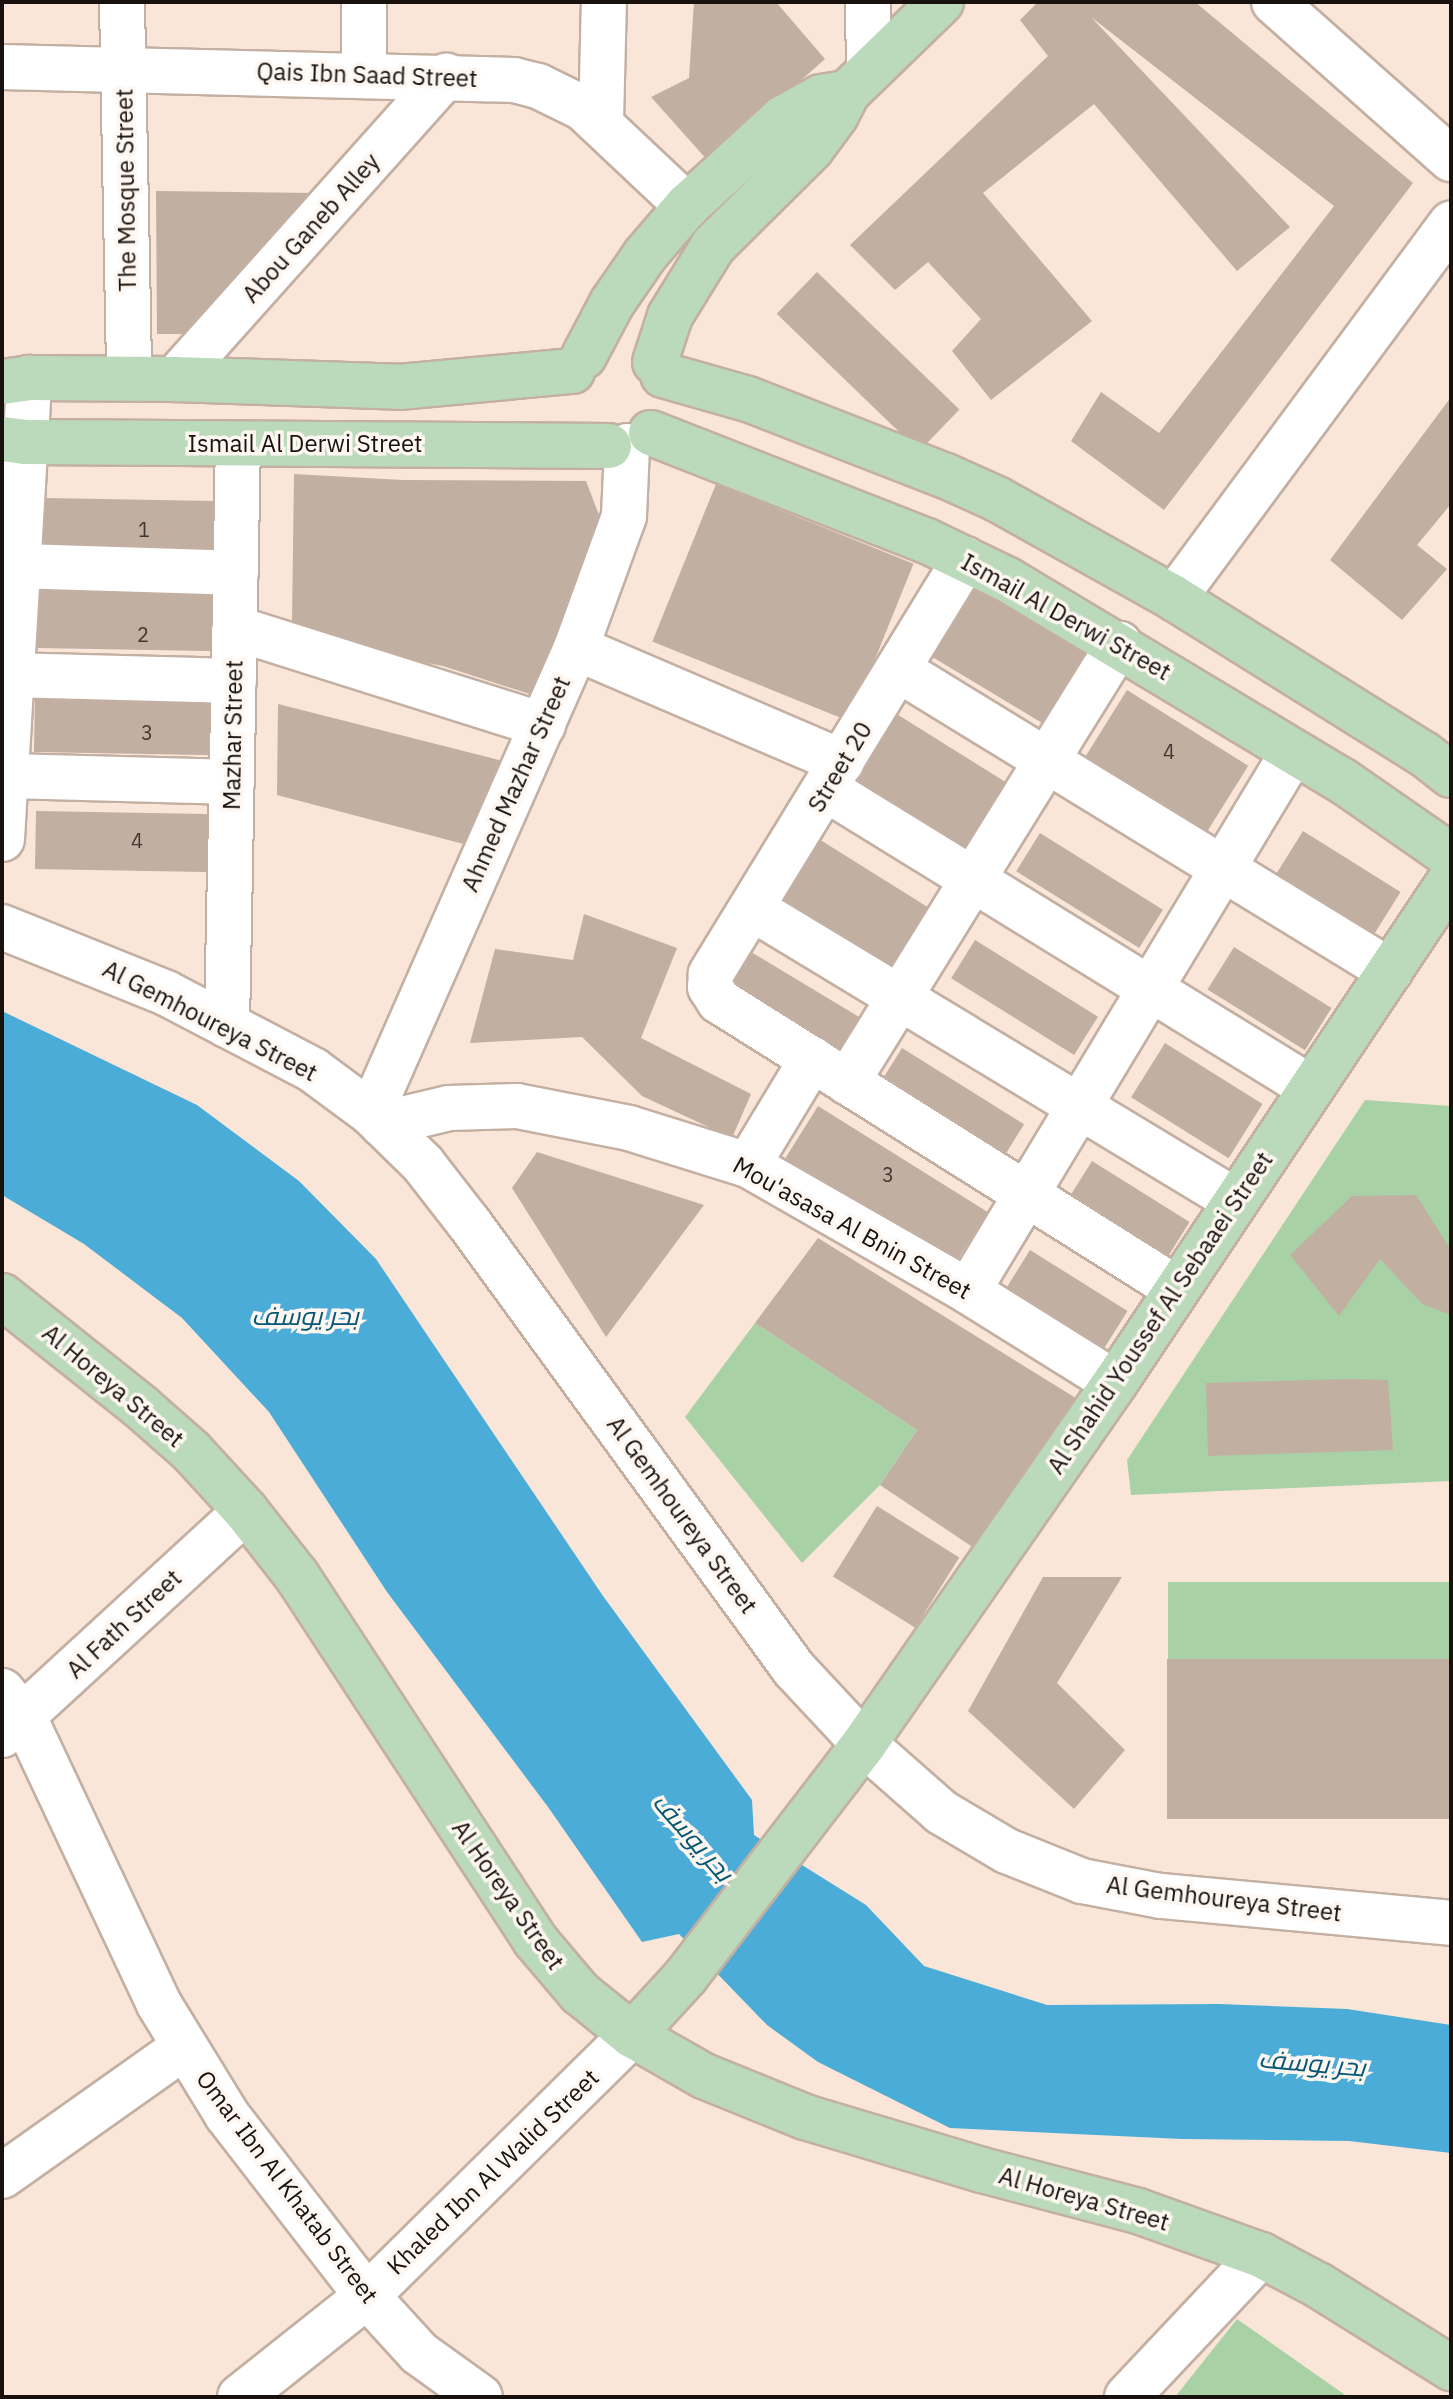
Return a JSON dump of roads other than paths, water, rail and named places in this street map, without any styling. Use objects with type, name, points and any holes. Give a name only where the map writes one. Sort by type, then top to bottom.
[{"type":"main road","points":[[858,82],[821,97],[783,118],[687,206],[636,267],[612,303],[566,389],[567,408],[576,426],[590,440],[629,442],[667,406],[659,368],[670,316],[698,268],[713,246],[811,149],[858,82],[941,2]]},
{"type":"main road","points":[[15,380],[129,378],[399,387],[578,364],[597,348],[629,346],[659,368],[946,476],[1065,535],[1174,598],[1451,775]]},
{"type":"main road","name":"Ismail Al Derwi Street","points":[[14,440],[238,444],[629,442],[965,559],[1119,644],[1378,805],[1451,856]]},
{"type":"main road","name":"Al Shahid Youssef Al Sebaaei Street","points":[[632,2035],[686,1976],[864,1744],[1115,1383],[1451,879]]},
{"type":"main road","name":"Al Horeya Street","points":[[2,1296],[191,1451],[246,1511],[297,1576],[535,1940],[580,1993],[632,2035],[704,2076],[805,2117],[982,2170],[1138,2211],[1261,2255],[1318,2285],[1451,2368]]},
{"type":"street","name":"The Mosque Street","points":[[122,2],[129,378]]},
{"type":"street","points":[[364,2],[364,74]]},
{"type":"street","points":[[601,121],[604,2]]},
{"type":"street","points":[[858,82],[868,2]]},
{"type":"street","points":[[1274,2],[1451,159]]},
{"type":"street","name":"Qais Ibn Saad Street","points":[[2,67],[514,80],[561,96],[601,121],[687,206]]},
{"type":"street","name":"Abou Ganeb Alley","points":[[175,379],[446,76]]},
{"type":"street","points":[[1174,598],[1451,223]]},
{"type":"street","points":[[2,839],[5,749],[12,675],[8,629],[13,538],[15,380]]},
{"type":"street","name":"Ahmed Mazhar Street","points":[[377,1118],[576,648],[624,516],[628,493],[629,442]]},
{"type":"street","name":"Mazhar Street","points":[[227,1025],[238,444]]},
{"type":"street","points":[[13,538],[236,573]]},
{"type":"street","name":"Street 20","points":[[830,1070],[719,1001],[710,987],[711,974],[965,559]]},
{"type":"street","points":[[235,628],[543,725]]},
{"type":"street","points":[[748,1165],[830,1070],[899,997],[1119,644]]},
{"type":"street","points":[[576,648],[834,776],[972,879],[1311,1088]]},
{"type":"street","points":[[899,670],[1390,971]]},
{"type":"street","points":[[12,675],[234,681]]},
{"type":"street","points":[[5,749],[232,782]]},
{"type":"street","points":[[968,1291],[1082,1107],[1293,752]]},
{"type":"street","points":[[753,909],[1236,1201]]},
{"type":"street","name":"Al Gemhoureya Street","points":[[2,927],[166,993],[313,1070],[377,1118],[423,1164],[469,1223],[794,1669],[864,1744],[941,1812],[1007,1851],[1082,1881],[1161,1896],[1451,1923]]},
{"type":"street","points":[[830,1070],[1177,1289]]},
{"type":"street","name":"Mou'asasa Al Bnin Street","points":[[377,1118],[449,1108],[517,1106],[629,1128],[748,1165],[968,1291],[1115,1383]]},
{"type":"street","name":"Al Fath Street","points":[[9,1714],[246,1511]]},
{"type":"street","name":"Omar Ibn Al Khatab Street","points":[[9,1714],[159,2004],[227,2115],[367,2296],[419,2353],[480,2397]]},
{"type":"street","name":"Khaled Ibn Al Walid Street","points":[[240,2397],[367,2296],[632,2035]]},
{"type":"street","points":[[2,2176],[184,2047]]},
{"type":"street","points":[[1127,2397],[1261,2255]]},
{"type":"water","name":"بحر يوسف","points":[[2,1011],[197,1105],[299,1181],[376,1259],[603,1596],[752,1800],[754,1835],[866,1905],[924,1966],[1047,2005],[1219,2004],[1347,2009],[1451,2025],[1451,2153],[1349,2141],[1182,2139],[950,2128],[818,2062],[767,2025],[679,1934],[642,1942],[548,1807],[387,1592],[269,1412],[182,1318],[84,1244],[2,1195]]}]
